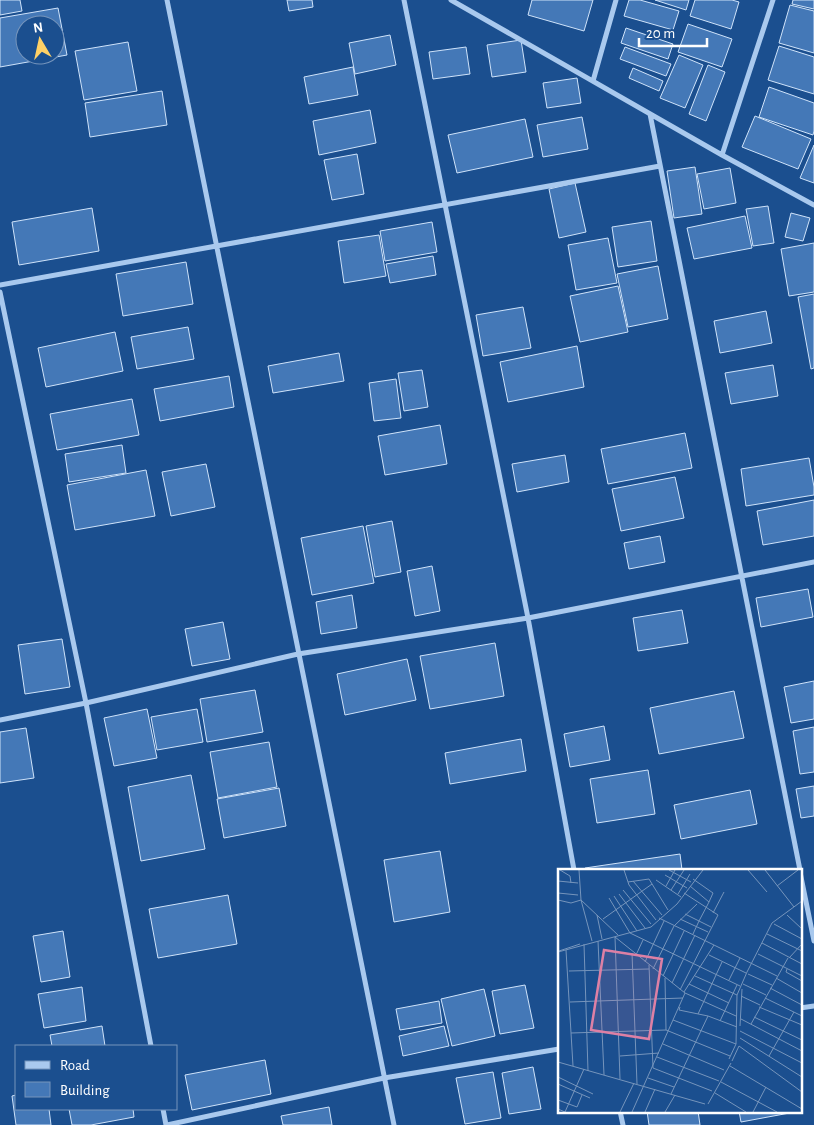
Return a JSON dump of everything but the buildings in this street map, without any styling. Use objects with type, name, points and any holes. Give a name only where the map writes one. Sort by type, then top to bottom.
[{"type":"street","points":[[167,0],[394,1125]]},
{"type":"street","points":[[404,0],[528,618],[574,869]]},
{"type":"street","points":[[451,0],[722,156],[814,205]]},
{"type":"street","points":[[593,81],[616,0]]},
{"type":"street","points":[[722,156],[773,0]]},
{"type":"street","points":[[650,114],[800,869]]},
{"type":"street","points":[[0,285],[660,166]]},
{"type":"street","points":[[0,292],[86,704],[151,1045]]},
{"type":"street","points":[[0,720],[86,704],[298,654],[528,618],[814,562]]},
{"type":"street","points":[[802,881],[814,941]]},
{"type":"street","points":[[163,1110],[166,1125],[384,1078],[558,1049]]},
{"type":"street","points":[[620,1112],[623,1125]]}]
